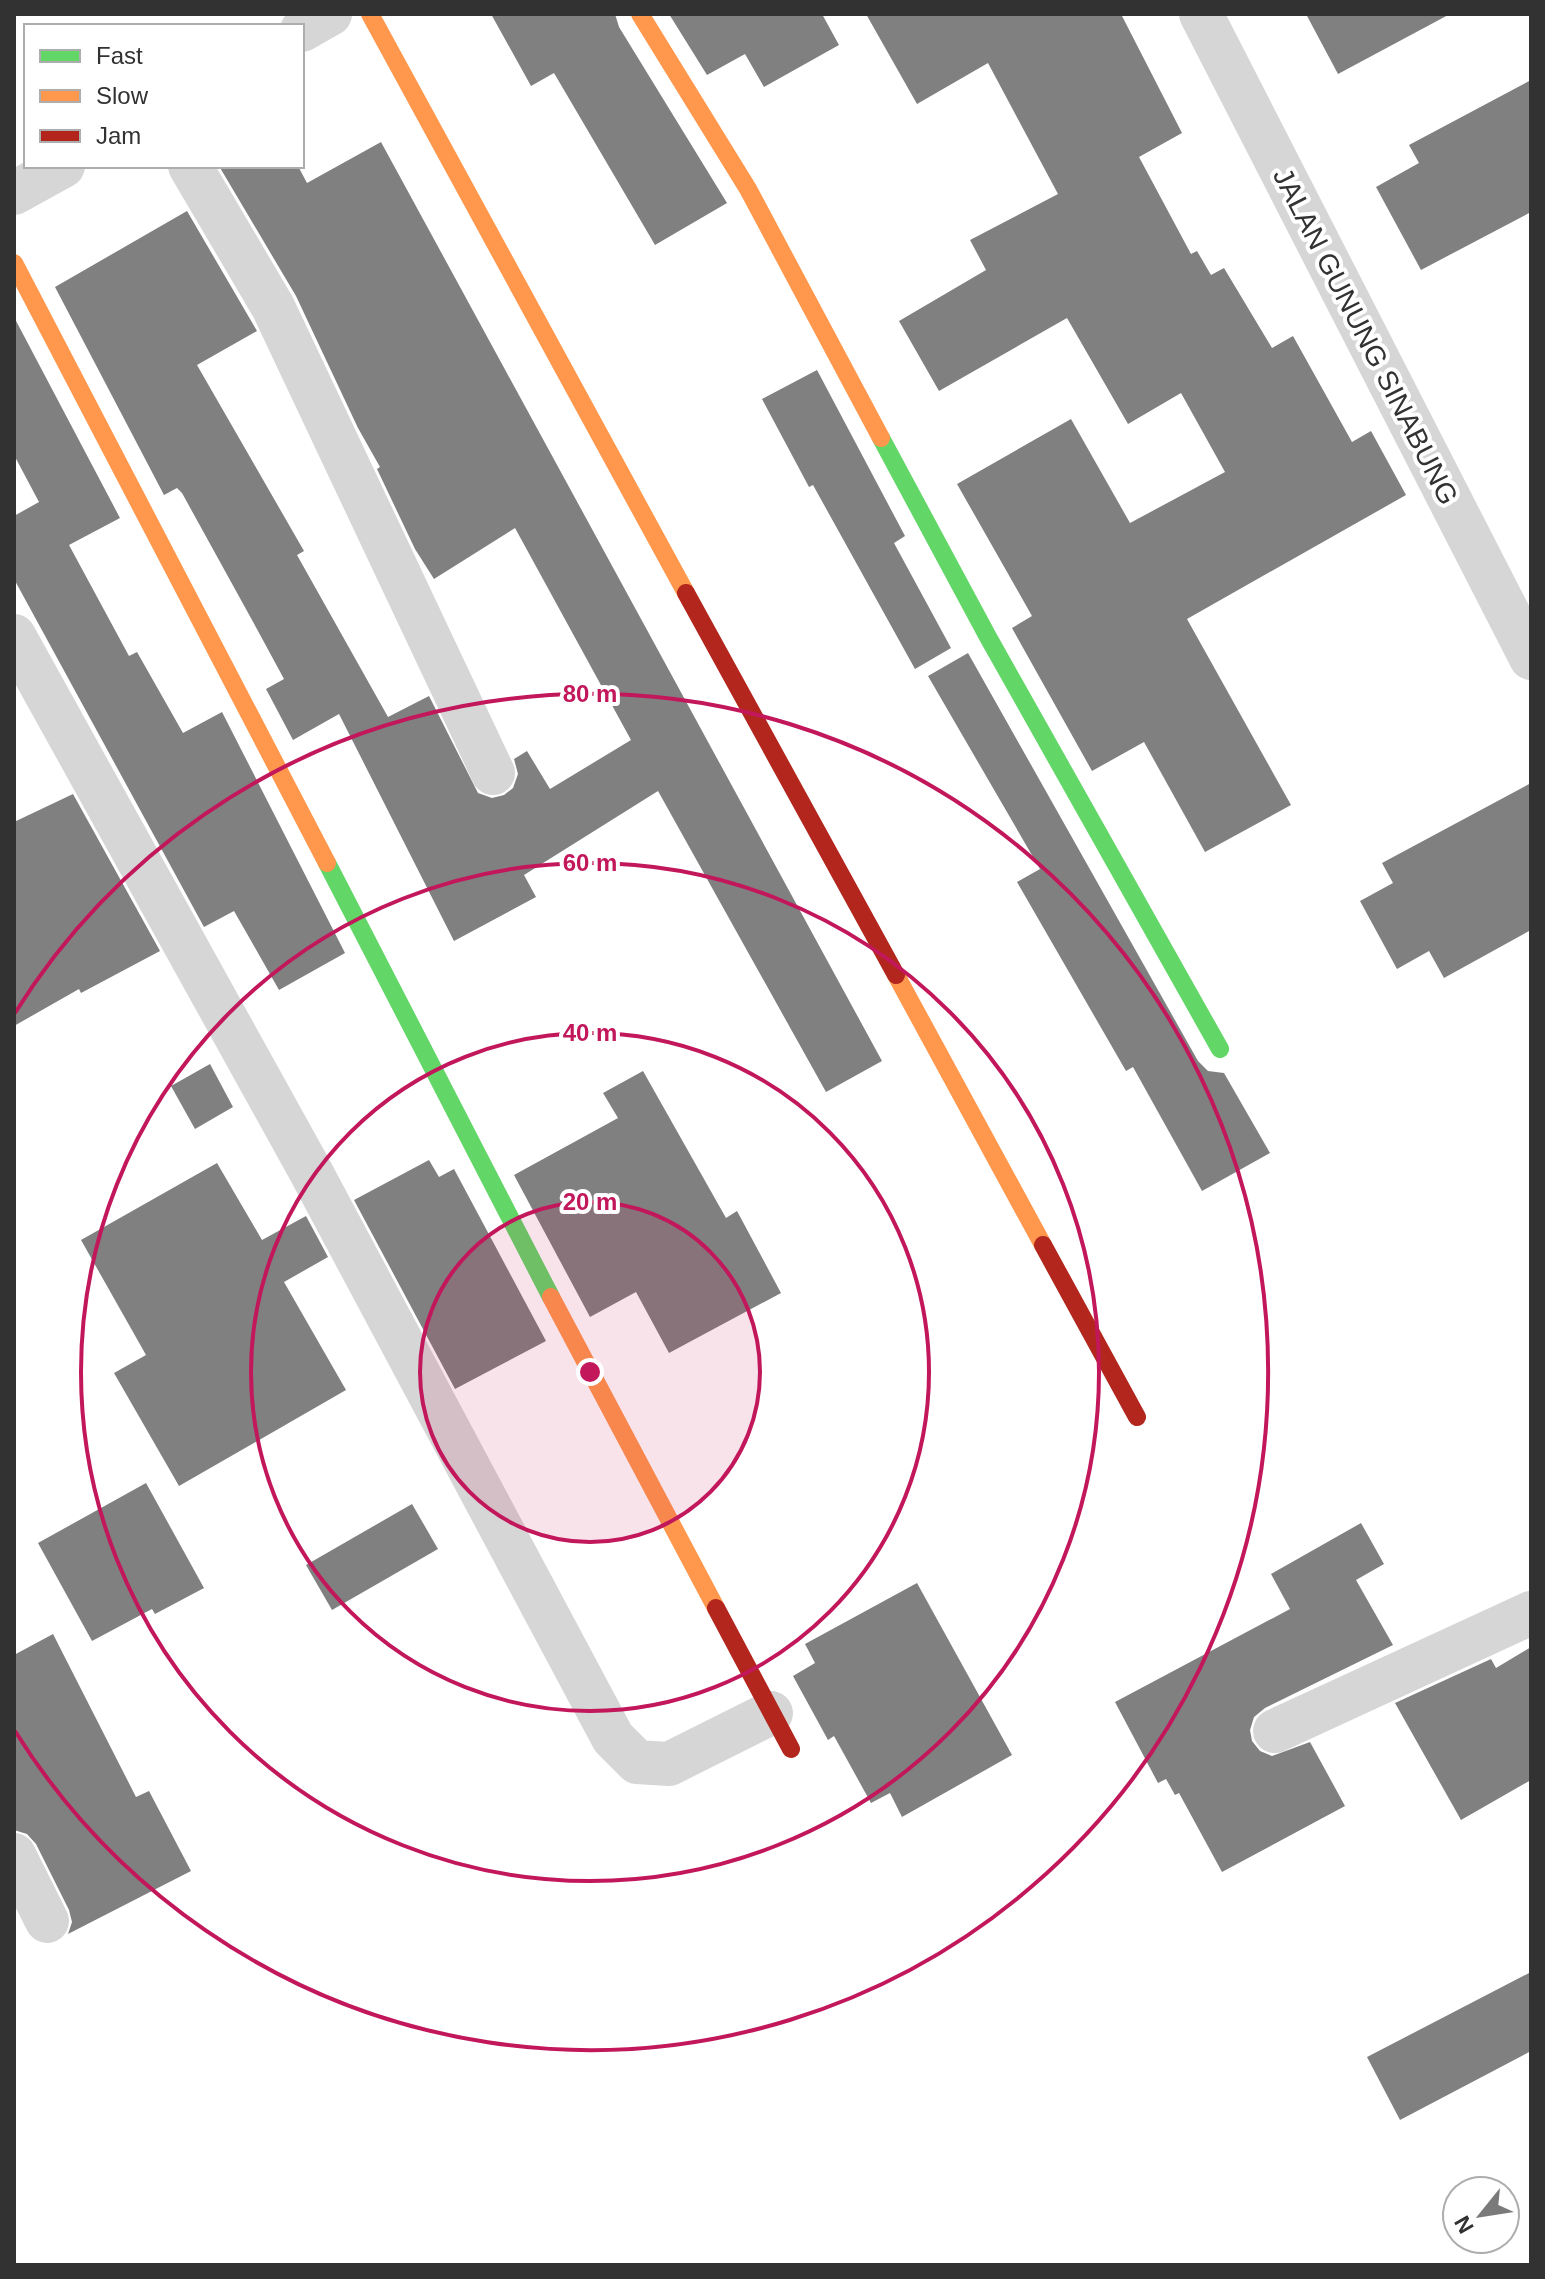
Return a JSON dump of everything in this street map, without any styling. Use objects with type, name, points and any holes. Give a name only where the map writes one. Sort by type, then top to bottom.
[{"type":"street","points":[[304,29],[330,14]]},
{"type":"street","points":[[370,14],[1137,1417]]},
{"type":"street","points":[[640,14],[748,189],[988,637],[1220,1049]]},
{"type":"street","name":"JALAN GUNUNG SINABUNG","points":[[1201,14],[1531,658]]},
{"type":"street","points":[[14,193],[59,168]]},
{"type":"street","points":[[191,168],[273,307],[493,773]]},
{"type":"street","points":[[14,263],[279,767],[476,1156],[781,1731],[669,1764],[637,1762],[613,1738],[311,1172],[14,636]]},
{"type":"street","points":[[1275,1731],[1531,1613]]},
{"type":"street","points":[[14,1855],[47,1921]]},
{"type":"building","points":[[491,14],[615,14],[619,27],[727,203],[655,245],[554,73],[531,86]]},
{"type":"building","points":[[669,14],[822,14],[839,45],[764,87],[745,54],[707,75]]},
{"type":"building","points":[[866,14],[1121,14],[1182,133],[1139,157],[1191,254],[1197,251],[1211,275],[1224,268],[1272,348],[1293,336],[1352,442],[1371,431],[1406,495],[1187,619],[1291,805],[1205,852],[1144,742],[1092,771],[1012,628],[1032,616],[957,484],[1071,419],[1130,523],[1225,472],[1181,393],[1128,424],[1067,318],[939,391],[899,321],[986,270],[970,240],[1058,194],[988,63],[917,104]]},
{"type":"building","points":[[1306,14],[1450,14],[1338,74]]},
{"type":"building","points":[[1531,80],[1531,212],[1421,270],[1376,187],[1419,163],[1409,145]]},
{"type":"building","points":[[381,142],[882,1061],[826,1092],[658,791],[524,875],[536,897],[454,941],[339,714],[293,740],[266,689],[284,679],[182,493],[177,488],[164,495],[55,287],[187,211],[257,331],[197,365],[304,551],[297,555],[388,717],[429,696],[478,793],[492,798],[504,795],[513,788],[518,774],[514,759],[527,751],[550,789],[631,740],[515,528],[434,579],[415,549],[377,469],[380,467],[358,428],[296,296],[220,168],[299,168],[307,183]]},
{"type":"building","points":[[14,317],[120,518],[69,545],[129,656],[137,652],[183,733],[222,712],[345,953],[279,990],[234,911],[204,927],[14,579],[14,516],[39,502],[14,455]]},
{"type":"building","points":[[817,370],[905,536],[894,543],[951,648],[915,669],[813,485],[809,487],[762,399]]},
{"type":"building","points":[[968,653],[1198,1061],[1208,1071],[1224,1073],[1270,1153],[1202,1191],[1133,1067],[1126,1071],[1017,882],[1040,869],[928,676]]},
{"type":"building","points":[[1531,783],[1531,930],[1444,978],[1429,951],[1397,969],[1360,901],[1393,883],[1382,863]]},
{"type":"building","points":[[73,794],[160,951],[81,993],[79,989],[14,1026],[14,822]]},
{"type":"building","points":[[210,1064],[233,1107],[195,1129],[171,1086]]},
{"type":"building","points":[[643,1071],[726,1218],[737,1211],[781,1293],[669,1353],[636,1292],[590,1317],[514,1175],[618,1118],[603,1093]]},
{"type":"building","points":[[429,1160],[439,1177],[454,1169],[546,1341],[455,1389],[354,1200]]},
{"type":"building","points":[[217,1163],[262,1240],[306,1216],[328,1257],[284,1282],[346,1390],[179,1486],[114,1373],[146,1355],[81,1240]]},
{"type":"building","points":[[146,1483],[204,1588],[155,1614],[152,1609],[92,1641],[38,1543]]},
{"type":"building","points":[[412,1504],[438,1549],[332,1610],[306,1565]]},
{"type":"building","points":[[1361,1523],[1384,1564],[1356,1580],[1393,1645],[1265,1708],[1254,1717],[1250,1730],[1252,1741],[1260,1751],[1272,1756],[1310,1742],[1345,1806],[1222,1872],[1179,1793],[1175,1795],[1166,1779],[1158,1783],[1115,1702],[1290,1609],[1271,1574]]},
{"type":"building","points":[[917,1583],[1012,1755],[902,1817],[890,1793],[871,1803],[834,1736],[828,1740],[793,1676],[815,1663],[805,1644]]},
{"type":"building","points":[[53,1634],[136,1797],[149,1791],[191,1871],[68,1934],[72,1922],[69,1910],[36,1844],[27,1834],[14,1830],[14,1655]]},
{"type":"building","points":[[1531,1647],[1531,1780],[1461,1820],[1395,1703],[1491,1659],[1496,1668]]},
{"type":"building","points":[[1531,1972],[1531,2051],[1400,2120],[1367,2057]]},
{"type":"traffic: fast","points":[[881,438],[988,637],[1220,1049]]},
{"type":"traffic: fast","points":[[327,863],[551,1297]]},
{"type":"traffic: slow","points":[[370,14],[686,593]]},
{"type":"traffic: slow","points":[[640,14],[748,189],[881,438]]},
{"type":"traffic: slow","points":[[14,263],[327,863]]},
{"type":"traffic: slow","points":[[896,975],[1043,1245]]},
{"type":"traffic: slow","points":[[551,1297],[716,1608]]},
{"type":"traffic: jam","points":[[686,593],[896,975]]},
{"type":"traffic: jam","points":[[1043,1245],[1137,1417]]},
{"type":"traffic: jam","points":[[716,1608],[791,1749]]}]
